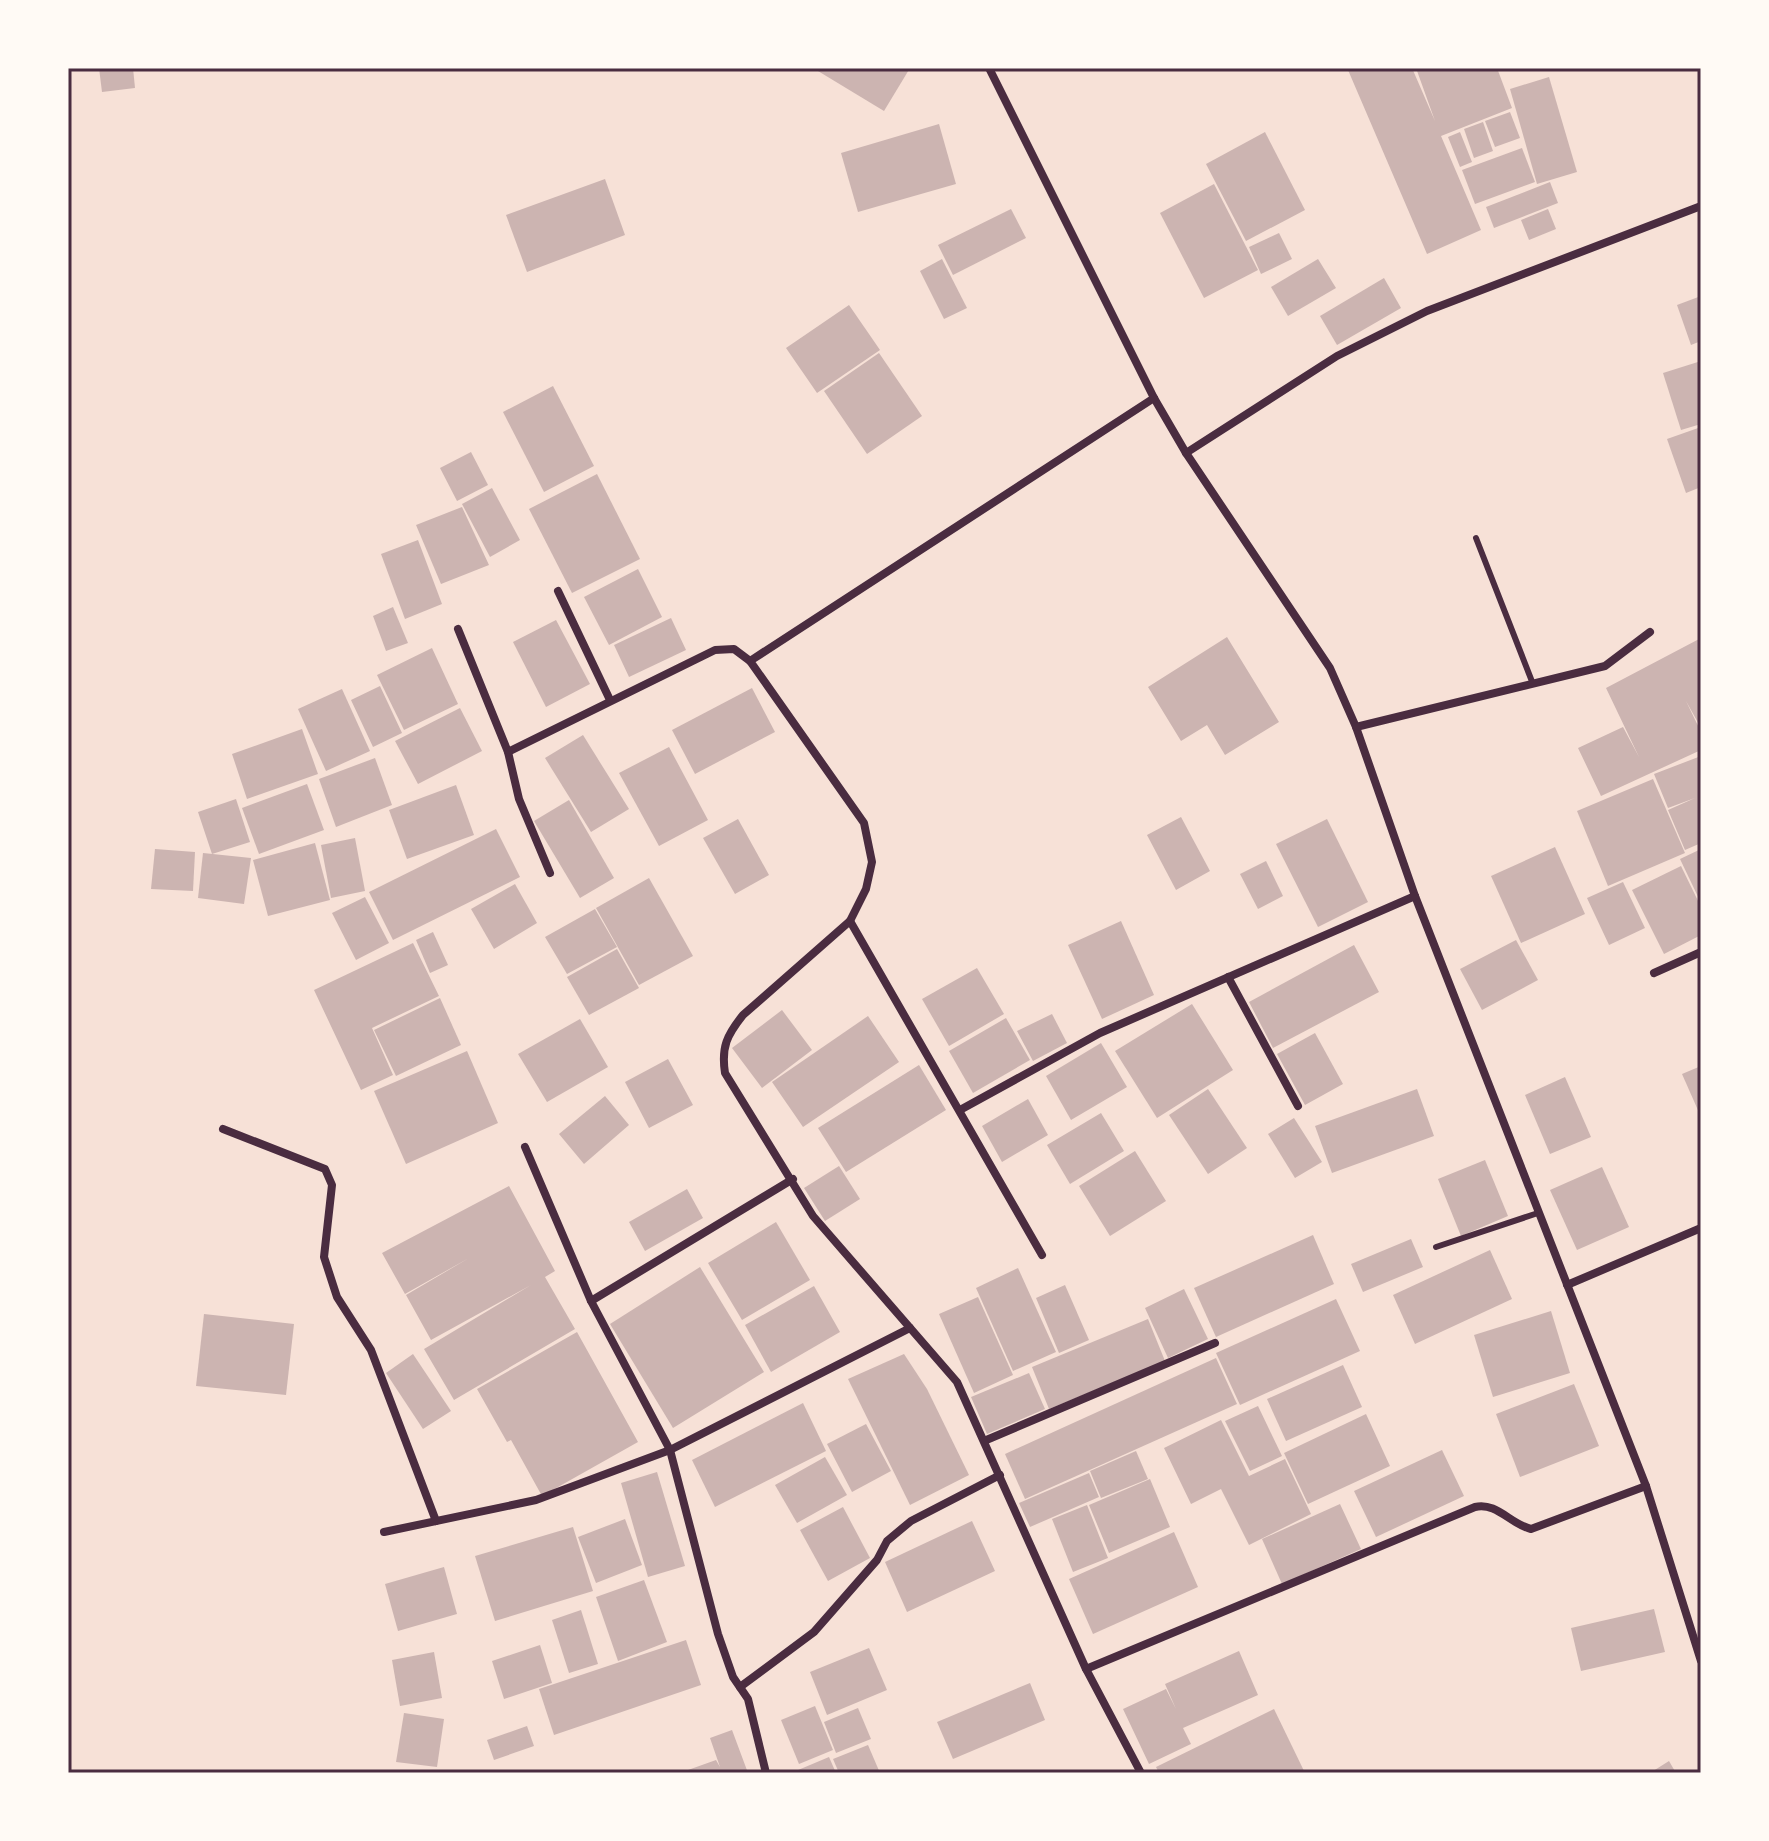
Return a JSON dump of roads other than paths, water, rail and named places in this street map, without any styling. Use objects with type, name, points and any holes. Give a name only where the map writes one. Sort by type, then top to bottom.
[{"type":"street","points":[[989,68],[1154,398],[1186,453],[1330,668],[1356,727],[1415,896],[1646,1486],[1701,1661]]},
{"type":"street","points":[[1186,453],[1337,356],[1427,311],[1701,206]]},
{"type":"street","points":[[750,661],[1154,398]]},
{"type":"street","points":[[558,591],[610,700]]},
{"type":"street","points":[[458,629],[508,752],[519,799],[550,873]]},
{"type":"street","points":[[1356,727],[1605,666],[1650,632]]},
{"type":"street","points":[[508,752],[715,650],[734,649],[750,661],[864,823],[872,862],[866,889],[850,921],[743,1015],[728,1034],[722,1052],[725,1073],[813,1216],[957,1382],[1086,1669],[1141,1773]]},
{"type":"street","points":[[960,1110],[1100,1033],[1415,896]]},
{"type":"street","points":[[850,921],[1042,1255]]},
{"type":"street","points":[[1654,973],[1701,952]]},
{"type":"street","points":[[1228,977],[1298,1106]]},
{"type":"street","points":[[223,1129],[325,1169],[332,1185],[324,1257],[337,1297],[371,1350],[436,1521]]},
{"type":"street","points":[[525,1147],[591,1301],[670,1450],[718,1634],[733,1677],[748,1699],[766,1773]]},
{"type":"street","points":[[591,1301],[793,1179]]},
{"type":"street","points":[[1567,1285],[1701,1228]]},
{"type":"street","points":[[384,1532],[536,1500],[670,1450],[910,1328]]},
{"type":"street","points":[[984,1441],[1215,1343]]},
{"type":"street","points":[[740,1687],[814,1632],[877,1560],[887,1541],[923,1514],[1000,1475]]},
{"type":"street","points":[[1086,1669],[1475,1507],[1492,1507],[1522,1527],[1531,1529],[1646,1486]]},
{"type":"lane","points":[[1476,538],[1533,684]]},
{"type":"lane","points":[[1436,1247],[1538,1213]]}]
